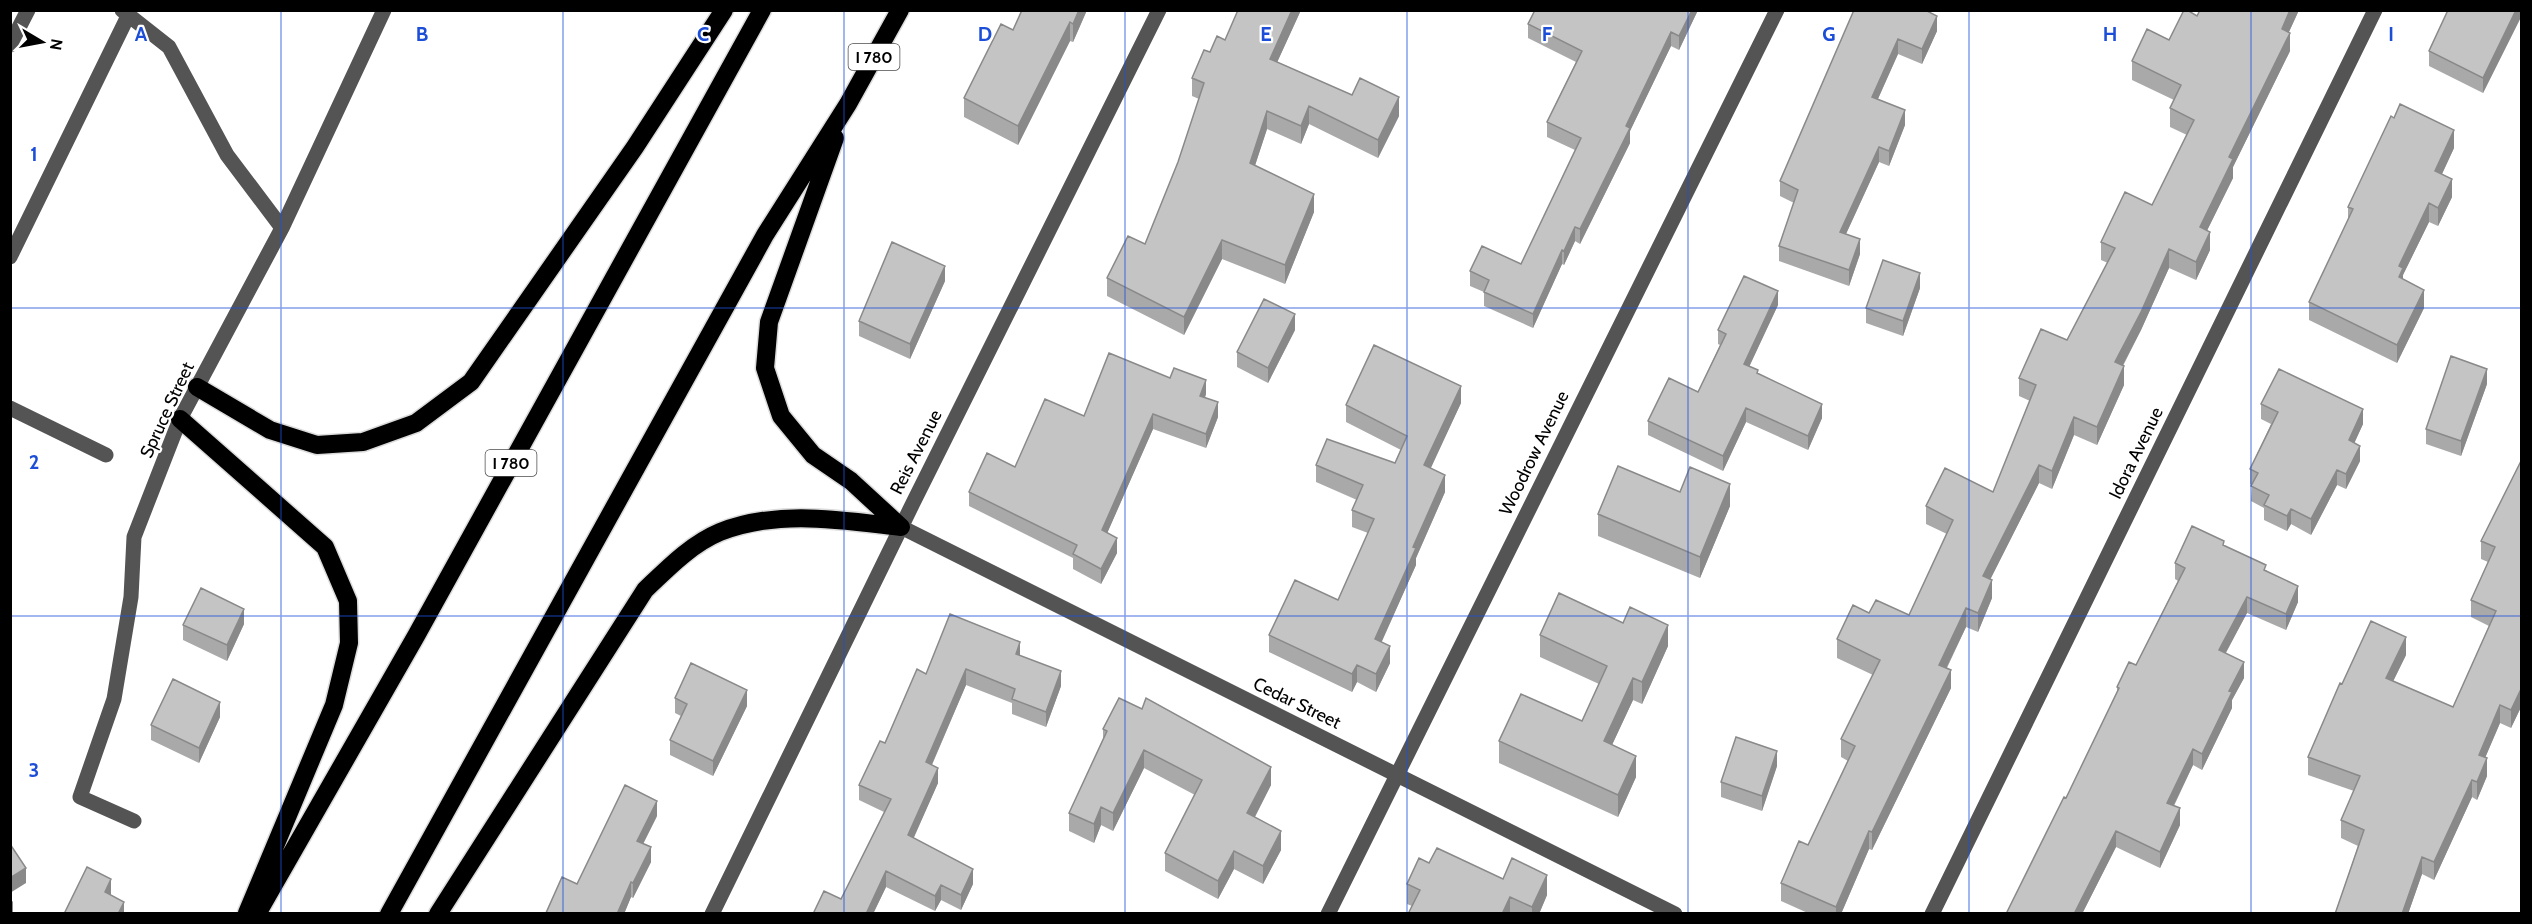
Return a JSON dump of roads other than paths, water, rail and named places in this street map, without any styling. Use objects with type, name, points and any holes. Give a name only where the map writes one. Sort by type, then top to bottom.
[{"type":"highway","points":[[197,387],[270,430],[317,445],[363,442],[416,423],[471,382],[628,157],[724,10]]},
{"type":"highway","name":"I 780","points":[[257,914],[416,636],[762,10]]},
{"type":"highway","name":"I 780","points":[[389,914],[765,235],[848,104],[900,10]]},
{"type":"highway","points":[[848,104],[769,322],[765,368],[781,416],[813,455],[851,482],[901,527]]},
{"type":"highway","points":[[180,419],[325,548],[348,601],[349,643],[334,705],[246,914]]},
{"type":"highway","points":[[438,914],[645,590],[683,555],[719,532],[767,520],[813,517],[901,527]]},
{"type":"street","points":[[10,45],[28,10]]},
{"type":"street","name":"Spruce Street","points":[[134,821],[80,797],[114,699],[131,597],[135,537],[180,419],[282,228],[384,10]]},
{"type":"street","name":"Reis Avenue","points":[[712,914],[901,527],[1159,10]]},
{"type":"street","name":"Woodrow Avenue","points":[[1328,914],[1777,10]]},
{"type":"street","name":"Idora Avenue","points":[[1932,914],[2375,10]]},
{"type":"street","points":[[10,257],[125,12],[169,47],[227,155],[282,228]]},
{"type":"street","points":[[10,408],[106,455]]},
{"type":"street","name":"Cedar Street","points":[[901,527],[1675,914]]}]
